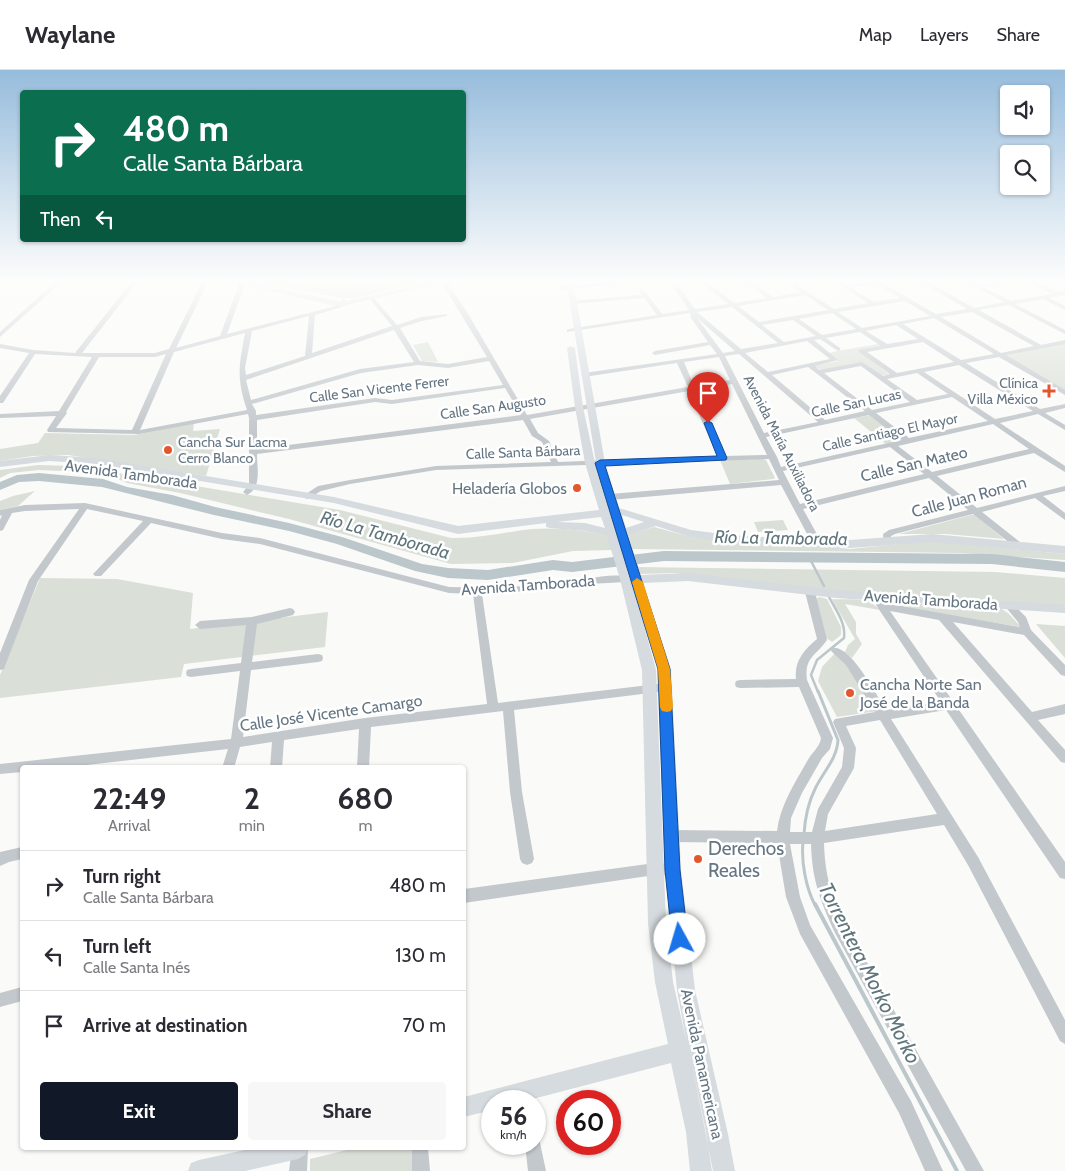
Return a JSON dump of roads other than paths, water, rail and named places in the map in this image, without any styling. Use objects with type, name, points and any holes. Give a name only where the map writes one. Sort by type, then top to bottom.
[{"type":"main road","name":"Avenida Panamericana","points":[[573,331],[584,375],[595,463],[610,497],[610,515]]},
{"type":"main road","name":"Avenida Panamericana","points":[[573,331],[578,406],[629,573],[660,651],[654,869],[657,923],[663,972],[696,1132],[701,1171]]},
{"type":"main road","name":"Avenida Tamborada","points":[[0,464],[49,458],[81,459],[348,509],[454,536],[610,515]]},
{"type":"main road","name":"Avenida Tamborada","points":[[0,468],[35,463],[77,464],[307,496],[366,507],[458,530],[610,515],[649,521],[709,536],[818,545],[852,545],[932,538],[1065,550]]},
{"type":"main road","points":[[550,524],[585,527],[616,533],[649,521]]},
{"type":"main road","name":"Avenida Tamborada","points":[[629,573],[688,577],[878,601],[1009,605],[1065,609]]},
{"type":"main road","name":"Avenida Panamericana","points":[[658,688],[673,870],[686,990],[718,1134],[724,1171]]},
{"type":"main road","points":[[545,1090],[698,1046]]},
{"type":"main road","points":[[466,1107],[481,1104]]},
{"type":"main road","points":[[199,1171],[290,1150]]},
{"type":"street","points":[[76,355],[95,331]]},
{"type":"street","points":[[134,432],[181,331]]},
{"type":"street","points":[[223,337],[225,331]]},
{"type":"street","points":[[0,346],[33,352],[76,355],[155,356],[244,331]]},
{"type":"street","points":[[249,331],[242,368],[242,379],[251,411],[254,452],[249,489]]},
{"type":"street","points":[[308,358],[310,331]]},
{"type":"street","points":[[242,379],[381,331]]},
{"type":"street","points":[[399,331],[418,362]]},
{"type":"street","points":[[475,331],[535,434],[545,441],[556,465]]},
{"type":"street","name":"Avenida María Auxiliadora","points":[[703,331],[721,355],[735,381],[784,482],[818,545]]},
{"type":"street","points":[[716,331],[824,423]]},
{"type":"street","points":[[767,331],[783,344]]},
{"type":"street","points":[[813,331],[838,349],[825,352]]},
{"type":"street","points":[[584,375],[680,362],[850,331]]},
{"type":"street","points":[[865,331],[886,347]]},
{"type":"street","points":[[910,331],[1065,428]]},
{"type":"street","points":[[960,331],[1065,392]]},
{"type":"street","points":[[1012,331],[1040,347]]},
{"type":"street","points":[[766,374],[836,360],[808,339]]},
{"type":"street","points":[[895,376],[861,352],[923,340]]},
{"type":"street","points":[[881,378],[1065,342]]},
{"type":"street","points":[[655,352],[711,343]]},
{"type":"street","points":[[0,400],[33,352]]},
{"type":"street","points":[[96,356],[51,430],[134,432],[251,411],[352,373],[418,362],[448,366],[490,359]]},
{"type":"street","points":[[680,362],[722,458]]},
{"type":"street","points":[[818,372],[862,364],[916,403]]},
{"type":"street","points":[[809,365],[908,440]]},
{"type":"street","points":[[919,371],[1065,470]]},
{"type":"street","name":"Calle San Augusto","points":[[254,452],[526,417],[578,406],[589,406],[735,381]]},
{"type":"street","name":"Calle San Vicente Ferrer","points":[[251,411],[376,400],[392,402],[507,386]]},
{"type":"street","name":"Calle San Lucas","points":[[762,436],[955,394]]},
{"type":"street","name":"Calle Santiago El Mayor","points":[[778,470],[1065,406]]},
{"type":"street","points":[[0,416],[63,412]]},
{"type":"street","points":[[891,444],[1018,545]]},
{"type":"street","name":"Calle San Mateo","points":[[798,507],[1036,450]]},
{"type":"street","name":"Calle Santa Bárbara","points":[[307,496],[318,489],[350,482],[436,468],[773,457]]},
{"type":"street","points":[[610,497],[784,482]]},
{"type":"street","name":"Calle Juan Roman","points":[[887,541],[887,534],[892,532],[1065,488]]},
{"type":"street","points":[[1036,495],[1065,517]]},
{"type":"street","name":"Avenida Tamborada","points":[[4,512],[40,506],[85,506],[222,536],[260,541],[449,590],[477,591],[561,586],[629,573]]},
{"type":"street","points":[[0,666],[34,580],[85,506]]},
{"type":"street","points":[[0,528],[4,512]]},
{"type":"street","points":[[98,574],[149,520]]},
{"type":"street","points":[[477,591],[493,707]]},
{"type":"street","points":[[810,592],[822,640],[808,654],[800,666],[802,682],[825,731],[826,745],[818,754],[797,790],[785,818],[783,838],[793,897],[805,929],[904,1107],[934,1171]]},
{"type":"street","points":[[878,601],[942,617],[1027,632]]},
{"type":"street","points":[[878,601],[1065,873]]},
{"type":"street","points":[[1009,605],[1022,620],[1034,628],[1065,662]]},
{"type":"street","points":[[200,625],[252,621],[290,612]]},
{"type":"street","points":[[942,617],[1065,758]]},
{"type":"street","points":[[1022,620],[1027,632],[1065,672]]},
{"type":"street","points":[[229,765],[236,743],[252,621]]},
{"type":"street","points":[[836,651],[850,662],[884,714],[973,861],[1065,1036]]},
{"type":"street","points":[[192,673],[318,658]]},
{"type":"street","points":[[740,684],[802,682]]},
{"type":"street","name":"Calle José Vicente Camargo","points":[[36,765],[236,743],[508,705],[658,688]]},
{"type":"street","points":[[508,705],[516,792],[527,859]]},
{"type":"street","points":[[808,838],[848,768],[850,748],[839,722],[949,705]]},
{"type":"street","points":[[1029,717],[1065,709]]},
{"type":"street","points":[[363,765],[365,724]]},
{"type":"street","points":[[276,765],[278,737]]},
{"type":"street","name":"Calle José Vicente Camargo","points":[[0,769],[20,767]]},
{"type":"street","points":[[671,836],[808,838],[946,819]]},
{"type":"street","points":[[808,838],[818,864],[825,895],[840,928],[975,1171]]},
{"type":"street","points":[[0,860],[6,856],[20,853]]},
{"type":"street","points":[[466,896],[654,869],[673,870]]},
{"type":"street","points":[[0,1000],[20,995]]},
{"type":"street","points":[[298,1171],[299,1150]]},
{"type":"street","points":[[420,1150],[421,1171]]},
{"type":"street","points":[[535,1155],[538,1171]]},
{"type":"waterway","name":"Río La Tamborada","points":[[0,486],[17,479],[39,477],[103,483],[125,490],[172,499],[214,511],[289,527],[342,541],[420,568],[448,573],[488,575],[553,565],[572,567],[664,556],[992,559],[1065,567]]},
{"type":"waterway","name":"Torrentera Morko Morko","points":[[810,559],[824,586]]},
{"type":"waterway","name":"Torrentera Morko Morko","points":[[818,692],[811,675],[817,660],[844,638],[842,622],[829,597]]},
{"type":"waterway","name":"Torrentera Morko Morko","points":[[804,834],[810,800],[835,753],[838,740],[818,691]]},
{"type":"waterway","name":"Torrentera Morko Morko","points":[[803,842],[805,875],[815,905]]},
{"type":"waterway","name":"Torrentera Morko Morko","points":[[815,904],[957,1171]]},
{"type":"place","name":"Clínica Villa México","points":[[1049,391]]},
{"type":"place","name":"Cancha Sur Lacma Cerro Blanco","points":[[168,450]]},
{"type":"place","name":"Heladería Globos","points":[[577,488]]},
{"type":"place","name":"Cancha Norte San José de la Banda","points":[[850,693]]},
{"type":"place","name":"Derechos Reales","points":[[698,859]]}]
